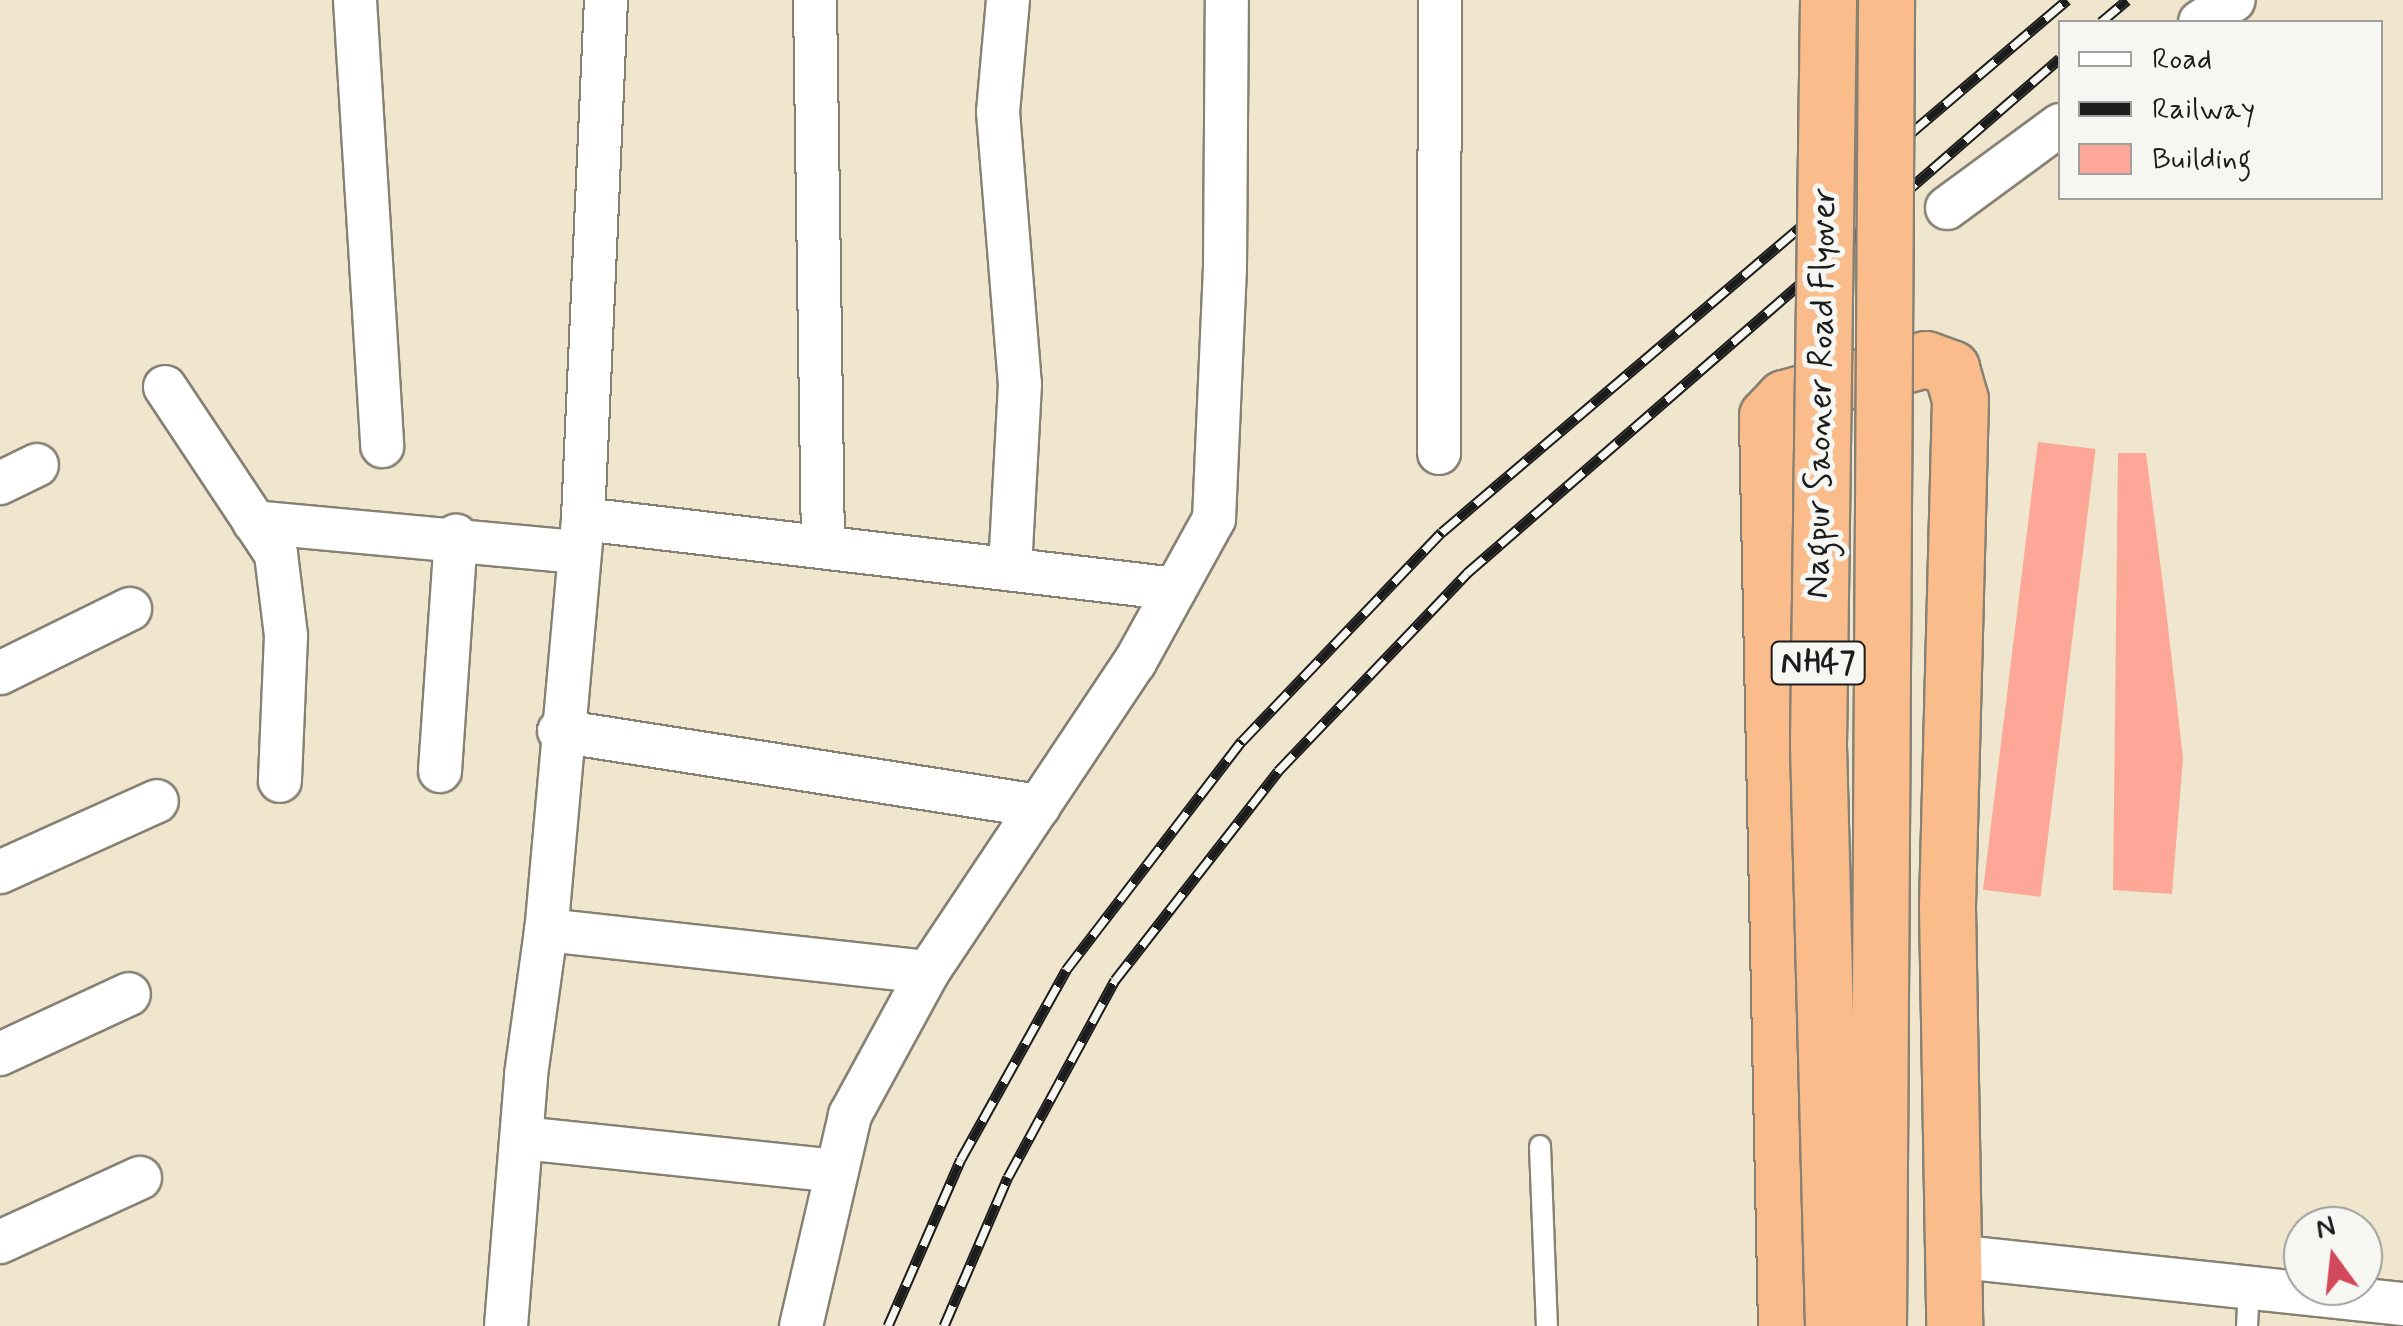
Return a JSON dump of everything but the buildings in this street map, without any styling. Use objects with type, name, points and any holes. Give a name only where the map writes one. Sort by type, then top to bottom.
[{"type":"highway","name":"Nagpur Saoner Road Flyover","points":[[1828,0],[1818,746],[1833,1326]]},
{"type":"highway","name":"Nagpur Saoner Road Flyover","points":[[1878,1326],[1886,0]]},
{"type":"highway","points":[[1786,1326],[1767,416],[1784,398],[1926,359],[1951,368],[1960,399],[1947,906],[1954,1326]]},
{"type":"street","points":[[354,0],[382,446]]},
{"type":"street","points":[[506,1326],[581,535],[606,0]]},
{"type":"street","points":[[816,0],[823,545]]},
{"type":"street","points":[[1008,0],[998,112],[1020,384],[1010,569]]},
{"type":"street","points":[[801,1326],[850,1115],[928,972],[1136,662],[1214,519],[1225,268],[1226,0]]},
{"type":"street","points":[[1439,453],[1440,0]]},
{"type":"street","points":[[2203,20],[2234,0]]},
{"type":"street","points":[[1947,208],[2058,126]]},
{"type":"street","points":[[166,387],[276,554],[286,636],[280,781]]},
{"type":"street","points":[[254,522],[456,536],[581,535],[823,545],[1175,590]]},
{"type":"street","points":[[440,771],[456,536]]},
{"type":"street","points":[[0,673],[130,609]]},
{"type":"street","points":[[560,732],[1039,806]]},
{"type":"street","points":[[0,872],[156,801]]},
{"type":"street","points":[[546,930],[928,972]]},
{"type":"street","points":[[0,1054],[128,994]]},
{"type":"street","points":[[523,1138],[836,1172]]},
{"type":"street","points":[[0,1242],[140,1178]]},
{"type":"street","points":[[1952,1256],[2248,1308],[2403,1304]]},
{"type":"lane","points":[[1540,1146],[1547,1326]]},
{"type":"railway","points":[[888,1326],[961,1159],[1066,970],[1242,741],[1442,532],[2067,0]]},
{"type":"railway","points":[[2103,20],[2127,0]]},
{"type":"railway","points":[[944,1326],[1008,1177],[1115,980],[1278,771],[1467,573],[2058,60]]}]
